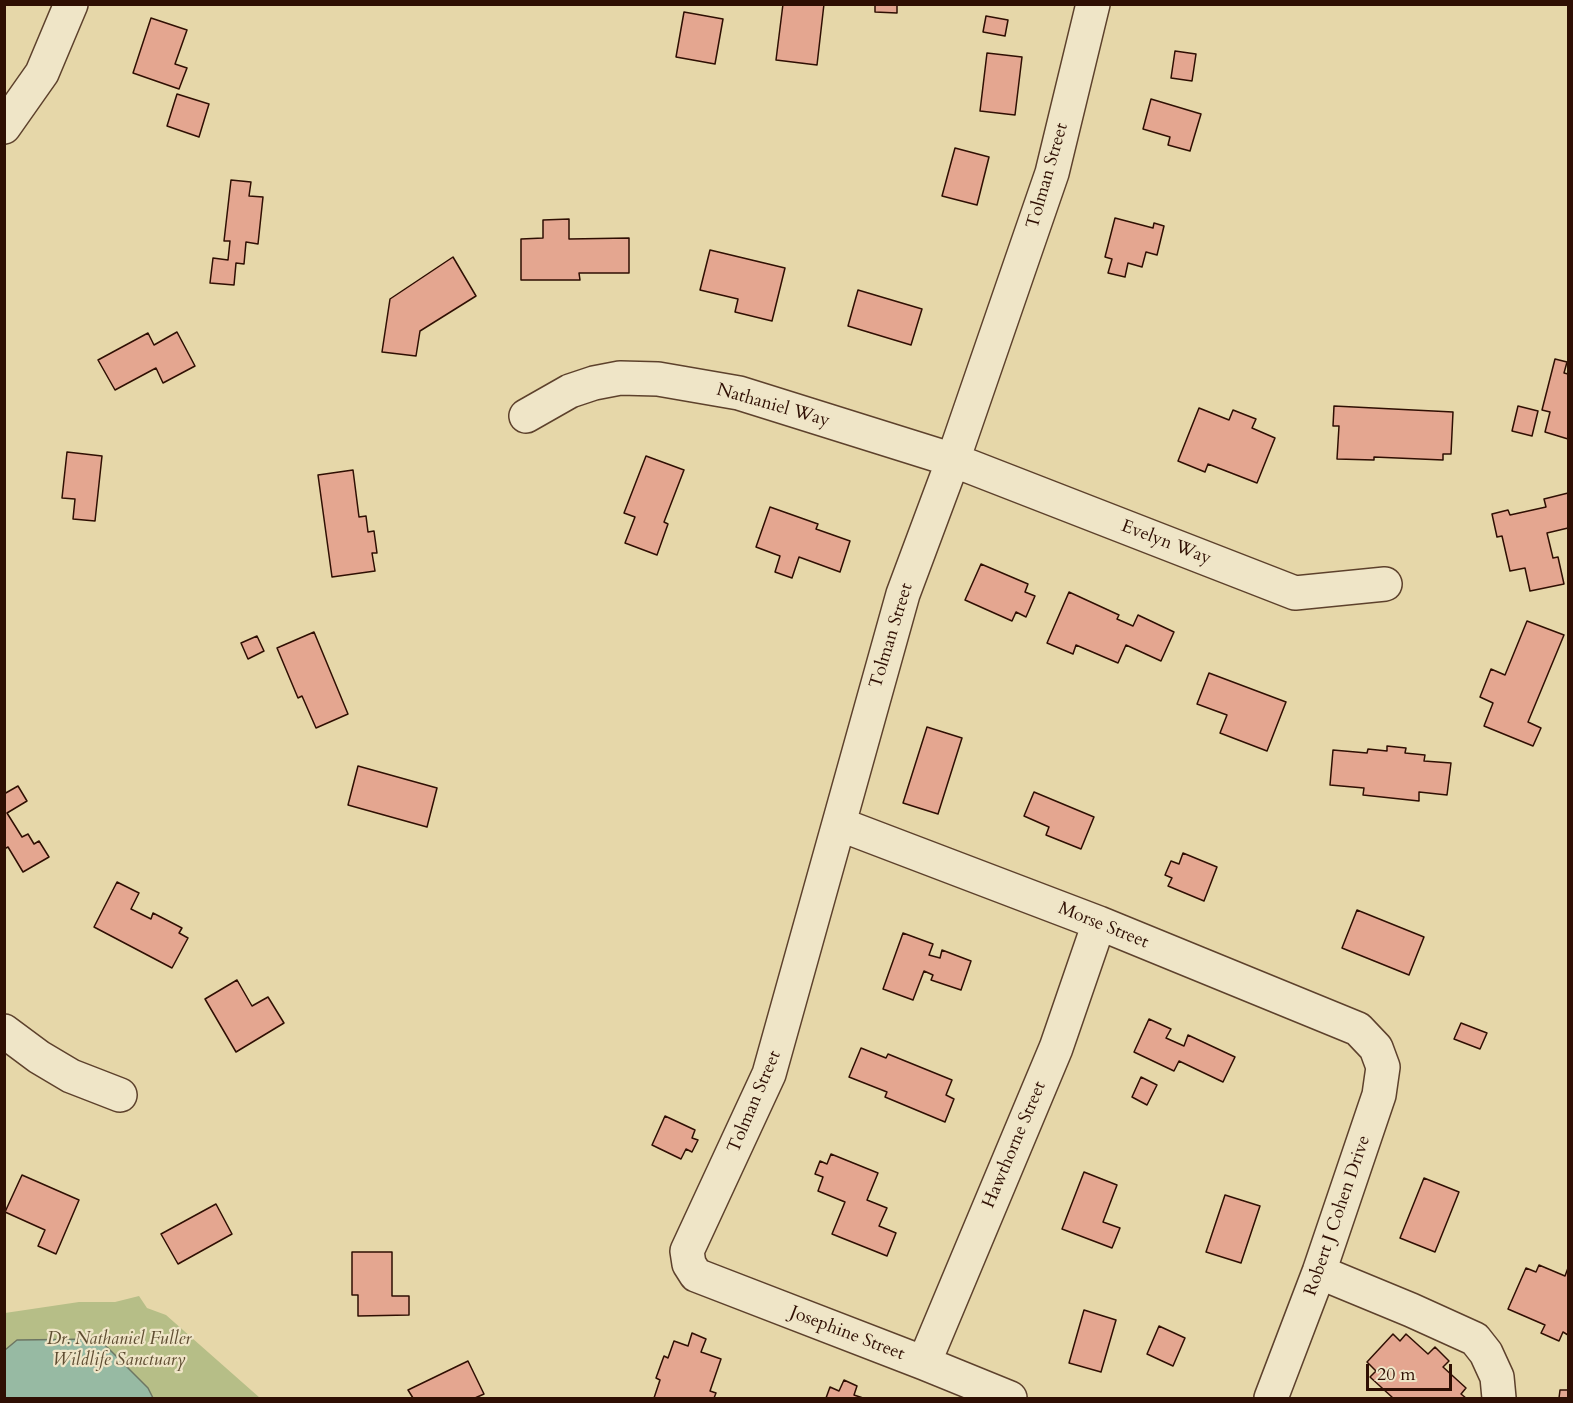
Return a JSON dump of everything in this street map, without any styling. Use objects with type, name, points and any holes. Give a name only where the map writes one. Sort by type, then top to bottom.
[{"type":"street","points":[[4,127],[42,73],[71,4]]},
{"type":"street","name":"Tolman Street","points":[[689,1264],[687,1251],[769,1074],[903,594],[953,460],[1052,173],[1093,4]]},
{"type":"street","name":"Nathaniel Way","points":[[526,416],[570,391],[594,383],[620,378],[658,379],[739,393],[953,460]]},
{"type":"street","name":"Evelyn Way","points":[[953,460],[1295,593],[1385,584]]},
{"type":"street","name":"Morse Street","points":[[839,824],[1099,923],[1358,1029],[1364,1034]]},
{"type":"street","name":"Hawthorne Street","points":[[924,1363],[1056,1048],[1099,923]]},
{"type":"street","points":[[4,1031],[39,1057],[71,1076],[120,1095]]},
{"type":"street","name":"Robert J Cohen Drive","points":[[1271,1398],[1319,1272],[1379,1095],[1383,1067],[1376,1048],[1364,1034]]},
{"type":"street","name":"Josephine Street","points":[[689,1264],[696,1275],[1010,1398]]},
{"type":"street","points":[[1319,1272],[1475,1339],[1486,1353],[1497,1377],[1499,1398]]},
{"type":"green space","name":"Dr. Nathaniel Fuller Wildlife Sanctuary","points":[[139,1296],[147,1308],[166,1315],[260,1398],[5,1398],[5,1313],[79,1302],[115,1302]]},
{"type":"shaded area","points":[[99,1339],[148,1388],[153,1398],[5,1398],[5,1350],[17,1340]]},
{"type":"building","points":[[783,4],[824,4],[817,65],[776,60]]},
{"type":"building","points":[[875,4],[897,4],[897,13],[875,12]]},
{"type":"building","points":[[684,12],[723,19],[715,64],[676,57]]},
{"type":"building","points":[[986,16],[1008,20],[1005,36],[983,32]]},
{"type":"building","points":[[151,18],[187,30],[175,64],[187,68],[179,89],[133,73]]},
{"type":"building","points":[[1175,51],[1196,54],[1192,81],[1171,78]]},
{"type":"building","points":[[987,53],[1022,57],[1015,115],[980,111]]},
{"type":"building","points":[[177,94],[209,104],[199,137],[167,126]]},
{"type":"building","points":[[1151,99],[1201,114],[1190,151],[1168,145],[1170,137],[1143,129]]},
{"type":"building","points":[[955,148],[989,157],[977,205],[942,196]]},
{"type":"building","points":[[231,180],[251,182],[249,196],[263,197],[258,244],[246,242],[244,264],[236,263],[234,285],[210,283],[213,258],[228,260],[230,241],[224,241]]},
{"type":"building","points":[[1115,218],[1153,228],[1154,223],[1164,226],[1157,255],[1146,252],[1142,267],[1128,263],[1125,277],[1108,273],[1112,259],[1105,257]]},
{"type":"building","points":[[569,219],[569,239],[629,238],[629,273],[579,273],[580,280],[521,280],[521,239],[543,238],[543,220]]},
{"type":"building","points":[[710,250],[785,268],[772,321],[735,312],[738,299],[700,290]]},
{"type":"building","points":[[453,257],[476,296],[420,331],[416,356],[382,352],[390,299]]},
{"type":"building","points":[[858,290],[922,309],[911,345],[848,326]]},
{"type":"building","points":[[177,332],[195,366],[163,383],[156,368],[115,390],[98,360],[148,333],[154,345]]},
{"type":"building","points":[[1555,359],[1567,362],[1564,373],[1568,374],[1568,439],[1545,432],[1550,412],[1542,410]]},
{"type":"building","points":[[1334,406],[1453,412],[1451,454],[1443,454],[1443,460],[1374,457],[1374,460],[1337,459],[1339,426],[1333,426]]},
{"type":"building","points":[[1518,406],[1538,411],[1532,436],[1512,431]]},
{"type":"building","points":[[1199,408],[1229,420],[1233,410],[1256,419],[1252,428],[1275,438],[1257,483],[1208,464],[1205,472],[1178,461]]},
{"type":"building","points":[[67,452],[102,456],[95,521],[73,519],[75,499],[62,498]]},
{"type":"building","points":[[646,456],[684,470],[664,522],[668,524],[657,555],[625,543],[635,517],[624,513]]},
{"type":"building","points":[[353,470],[359,517],[366,516],[368,532],[374,531],[377,553],[372,553],[375,571],[332,577],[318,475]]},
{"type":"building","points":[[1568,493],[1568,528],[1547,533],[1553,558],[1558,557],[1564,584],[1530,591],[1525,568],[1510,571],[1502,536],[1497,537],[1492,514],[1508,510],[1510,515],[1546,507],[1544,499]]},
{"type":"building","points":[[770,507],[818,524],[816,529],[850,541],[840,572],[799,557],[792,578],[775,572],[780,556],[756,547]]},
{"type":"building","points":[[981,564],[1028,584],[1025,592],[1035,596],[1026,617],[1016,612],[1012,621],[965,600]]},
{"type":"building","points":[[1069,592],[1119,615],[1117,619],[1133,626],[1138,615],[1174,632],[1161,661],[1126,645],[1118,663],[1076,645],[1073,654],[1047,643]]},
{"type":"building","points":[[1527,621],[1564,635],[1528,722],[1541,728],[1533,746],[1484,726],[1493,703],[1480,697],[1491,669],[1505,675]]},
{"type":"building","points":[[314,632],[348,714],[316,728],[302,696],[298,698],[277,648]]},
{"type":"building","points":[[257,636],[264,651],[248,659],[241,643]]},
{"type":"building","points":[[1209,673],[1286,702],[1267,751],[1220,733],[1227,715],[1197,704]]},
{"type":"building","points":[[927,727],[962,738],[938,814],[903,803]]},
{"type":"building","points":[[1387,746],[1406,748],[1405,753],[1425,755],[1424,761],[1451,763],[1447,795],[1419,792],[1419,801],[1363,795],[1364,788],[1330,785],[1333,750],[1367,753],[1368,749],[1387,751]]},
{"type":"building","points":[[358,766],[437,788],[427,827],[348,805]]},
{"type":"building","points":[[18,786],[27,801],[7,813],[22,837],[28,834],[34,844],[39,841],[49,857],[23,872],[8,847],[4,849],[4,794]]},
{"type":"building","points":[[1034,792],[1094,817],[1081,849],[1046,835],[1049,827],[1024,816]]},
{"type":"building","points":[[1183,853],[1217,867],[1204,901],[1168,886],[1172,878],[1165,875],[1171,861],[1179,864]]},
{"type":"building","points":[[117,882],[139,893],[131,909],[151,919],[153,913],[182,928],[179,933],[188,938],[172,968],[94,927]]},
{"type":"building","points":[[1357,910],[1424,937],[1409,975],[1342,948]]},
{"type":"building","points":[[903,933],[933,944],[929,955],[940,958],[942,950],[971,961],[961,990],[931,980],[933,975],[924,971],[913,1000],[883,989]]},
{"type":"building","points":[[237,980],[252,1006],[268,997],[284,1023],[236,1052],[205,999]]},
{"type":"building","points":[[1149,1019],[1171,1029],[1166,1038],[1184,1046],[1188,1035],[1235,1057],[1223,1082],[1179,1061],[1174,1071],[1134,1052]]},
{"type":"building","points":[[1461,1023],[1487,1033],[1480,1049],[1454,1039]]},
{"type":"building","points":[[861,1048],[886,1058],[888,1054],[952,1080],[946,1095],[954,1099],[945,1122],[885,1097],[887,1092],[849,1077]]},
{"type":"building","points":[[1141,1077],[1157,1085],[1147,1105],[1132,1097]]},
{"type":"building","points":[[665,1116],[695,1130],[692,1138],[698,1140],[692,1152],[686,1149],[681,1159],[652,1145]]},
{"type":"building","points":[[831,1154],[878,1173],[867,1200],[887,1208],[879,1226],[896,1233],[887,1256],[832,1234],[845,1202],[818,1191],[823,1177],[815,1174],[820,1161],[827,1164]]},
{"type":"building","points":[[1084,1172],[1117,1185],[1103,1222],[1120,1228],[1112,1248],[1062,1229]]},
{"type":"building","points":[[22,1175],[79,1200],[56,1254],[38,1246],[45,1230],[5,1212]]},
{"type":"building","points":[[1424,1178],[1459,1192],[1435,1252],[1400,1238]]},
{"type":"building","points":[[1225,1195],[1260,1206],[1241,1263],[1206,1252]]},
{"type":"building","points":[[216,1204],[232,1234],[178,1264],[161,1234]]},
{"type":"building","points":[[352,1252],[392,1252],[392,1296],[409,1296],[409,1315],[358,1316],[358,1295],[352,1295]]},
{"type":"building","points":[[1539,1265],[1565,1276],[1568,1268],[1568,1335],[1563,1332],[1559,1341],[1541,1333],[1545,1325],[1508,1309],[1526,1268],[1536,1272]]},
{"type":"building","points":[[1084,1310],[1116,1320],[1101,1372],[1069,1363]]},
{"type":"building","points":[[1159,1326],[1185,1338],[1173,1366],[1147,1354]]},
{"type":"building","points":[[692,1333],[706,1339],[701,1352],[721,1359],[710,1391],[716,1393],[714,1398],[654,1398],[660,1380],[656,1378],[664,1356],[668,1358],[674,1341],[688,1346]]},
{"type":"building","points":[[1393,1334],[1400,1341],[1406,1334],[1428,1354],[1435,1347],[1449,1361],[1443,1367],[1466,1388],[1461,1394],[1466,1398],[1393,1398],[1370,1377],[1376,1371],[1367,1362]]},
{"type":"building","points":[[468,1361],[484,1394],[475,1398],[413,1398],[408,1390]]},
{"type":"building","points":[[844,1380],[857,1386],[854,1395],[863,1398],[826,1398],[830,1387],[839,1391]]},
{"type":"building","points":[[1560,1390],[1568,1390],[1568,1398],[1559,1398]]}]
